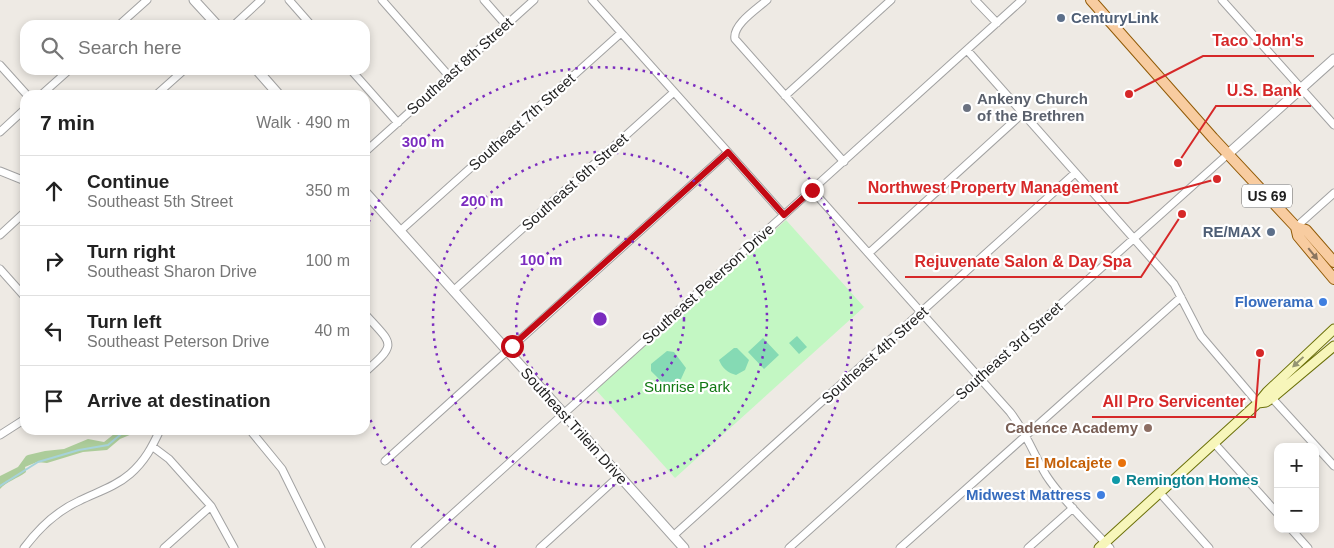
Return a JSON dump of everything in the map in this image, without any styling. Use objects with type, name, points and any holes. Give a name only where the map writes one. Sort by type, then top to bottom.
[{"type":"main road","name":"US 69","points":[[1091,0],[1228,154],[1296,227],[1306,230],[1334,262]]},
{"type":"main road","name":"US 69","points":[[1296,227],[1298,236],[1334,279]]},
{"type":"main road","points":[[1104,546],[1258,403],[1267,392],[1334,329]]},
{"type":"main road","points":[[1258,403],[1266,402],[1272,398],[1334,346]]},
{"type":"street","points":[[125,20],[147,0]]},
{"type":"street","points":[[194,0],[212,20]]},
{"type":"street","points":[[239,20],[261,0]]},
{"type":"street","points":[[289,0],[307,20]]},
{"type":"street","points":[[382,0],[449,76]]},
{"type":"street","points":[[484,0],[506,25]]},
{"type":"street","name":"Southeast 8th Street","points":[[370,148],[534,0]]},
{"type":"street","points":[[592,0],[784,215]]},
{"type":"street","points":[[767,0],[737,27],[734,35],[735,39],[844,162]]},
{"type":"street","points":[[785,96],[891,0]]},
{"type":"street","points":[[976,0],[997,23]]},
{"type":"street","name":"Southeast Peterson Drive","points":[[415,548],[1022,0]]},
{"type":"street","points":[[1222,0],[1334,125]]},
{"type":"street","name":"Southeast 7th Street","points":[[400,231],[621,33]]},
{"type":"street","points":[[967,50],[1174,284],[1201,336],[1258,403]]},
{"type":"street","points":[[1228,154],[1334,59]]},
{"type":"street","points":[[0,65],[22,90]]},
{"type":"street","points":[[47,90],[63,75]]},
{"type":"street","points":[[162,90],[178,75]]},
{"type":"street","points":[[261,75],[275,90]]},
{"type":"street","points":[[355,75],[369,90]]},
{"type":"street","points":[[370,91],[398,123]]},
{"type":"street","name":"Southeast 6th Street","points":[[454,291],[674,92]]},
{"type":"street","points":[[869,253],[1023,113]]},
{"type":"street","points":[[0,132],[20,114]]},
{"type":"street","points":[[385,461],[728,152]]},
{"type":"street","name":"Southeast 3rd Street","points":[[789,548],[1228,154]]},
{"type":"street","points":[[0,171],[20,179]]},
{"type":"street","name":"Southeast 4th Street","points":[[673,536],[1075,173]]},
{"type":"street","points":[[812,190],[1010,412],[1026,435],[1047,476],[1104,546]]},
{"type":"street","points":[[1296,227],[1334,193]]},
{"type":"street","name":"Southeast Trilein Drive","points":[[370,198],[684,548]]},
{"type":"street","points":[[0,235],[20,217]]},
{"type":"street","points":[[0,269],[20,291]]},
{"type":"street","points":[[900,548],[1181,297]]},
{"type":"street","points":[[370,320],[385,336],[388,344],[386,353],[370,367]]},
{"type":"street","points":[[1272,398],[1334,466]]},
{"type":"street","points":[[0,435],[20,422]]},
{"type":"street","points":[[24,548],[43,526],[59,512],[78,501],[109,488],[130,474],[146,457],[158,435]]},
{"type":"street","points":[[254,435],[282,469],[321,548]]},
{"type":"street","points":[[1214,443],[1274,510]]},
{"type":"street","points":[[153,447],[168,459],[211,506],[234,548]]},
{"type":"street","points":[[540,548],[619,476]]},
{"type":"street","points":[[1160,493],[1209,548]]},
{"type":"street","points":[[164,548],[211,506]]},
{"type":"street","points":[[1028,548],[1073,508]]},
{"type":"street","points":[[1295,533],[1308,548]]},
{"type":"green space","name":"Sunrise Park","points":[[786,220],[864,307],[675,478],[596,390]]},
{"type":"green space","points":[[797,336],[807,347],[799,354],[789,343]]},
{"type":"green space","points":[[763,338],[779,355],[764,369],[748,352]]},
{"type":"green space","points":[[734,348],[737,348],[749,360],[745,370],[736,375],[726,370],[719,360]]},
{"type":"green space","points":[[667,351],[674,352],[686,368],[681,379],[671,385],[663,383],[651,371],[651,364]]},
{"type":"green space","points":[[113,435],[130,435],[120,439],[107,450],[83,452],[47,463],[37,462],[25,467],[26,472],[0,489],[0,476],[18,467],[28,455],[64,449],[88,439],[104,442]]},
{"type":"waterway","points":[[0,486],[38,462],[79,450],[108,445],[120,435]]},
{"type":"place","name":"CenturyLink","points":[[1061,18]]},
{"type":"place","name":"Taco John's","points":[[1129,94]]},
{"type":"place","name":"Ankeny Church of the Brethren","points":[[967,108]]},
{"type":"place","name":"U.S. Bank","points":[[1178,163]]},
{"type":"place","name":"Northwest Property Management","points":[[1217,179]]},
{"type":"place","name":"Rejuvenate Salon & Day Spa","points":[[1182,214]]},
{"type":"place","name":"RE/MAX","points":[[1271,232]]},
{"type":"place","name":"Flowerama","points":[[1323,302]]},
{"type":"place","name":"All Pro Servicenter","points":[[1260,353]]},
{"type":"place","name":"Cadence Academy","points":[[1148,428]]},
{"type":"place","name":"El Molcajete","points":[[1122,463]]},
{"type":"place","name":"Remington Homes","points":[[1116,480]]},
{"type":"place","name":"Midwest Mattress","points":[[1101,495]]},
{"type":"route","points":[[512,346],[728,152],[784,215],[812,190]]}]
